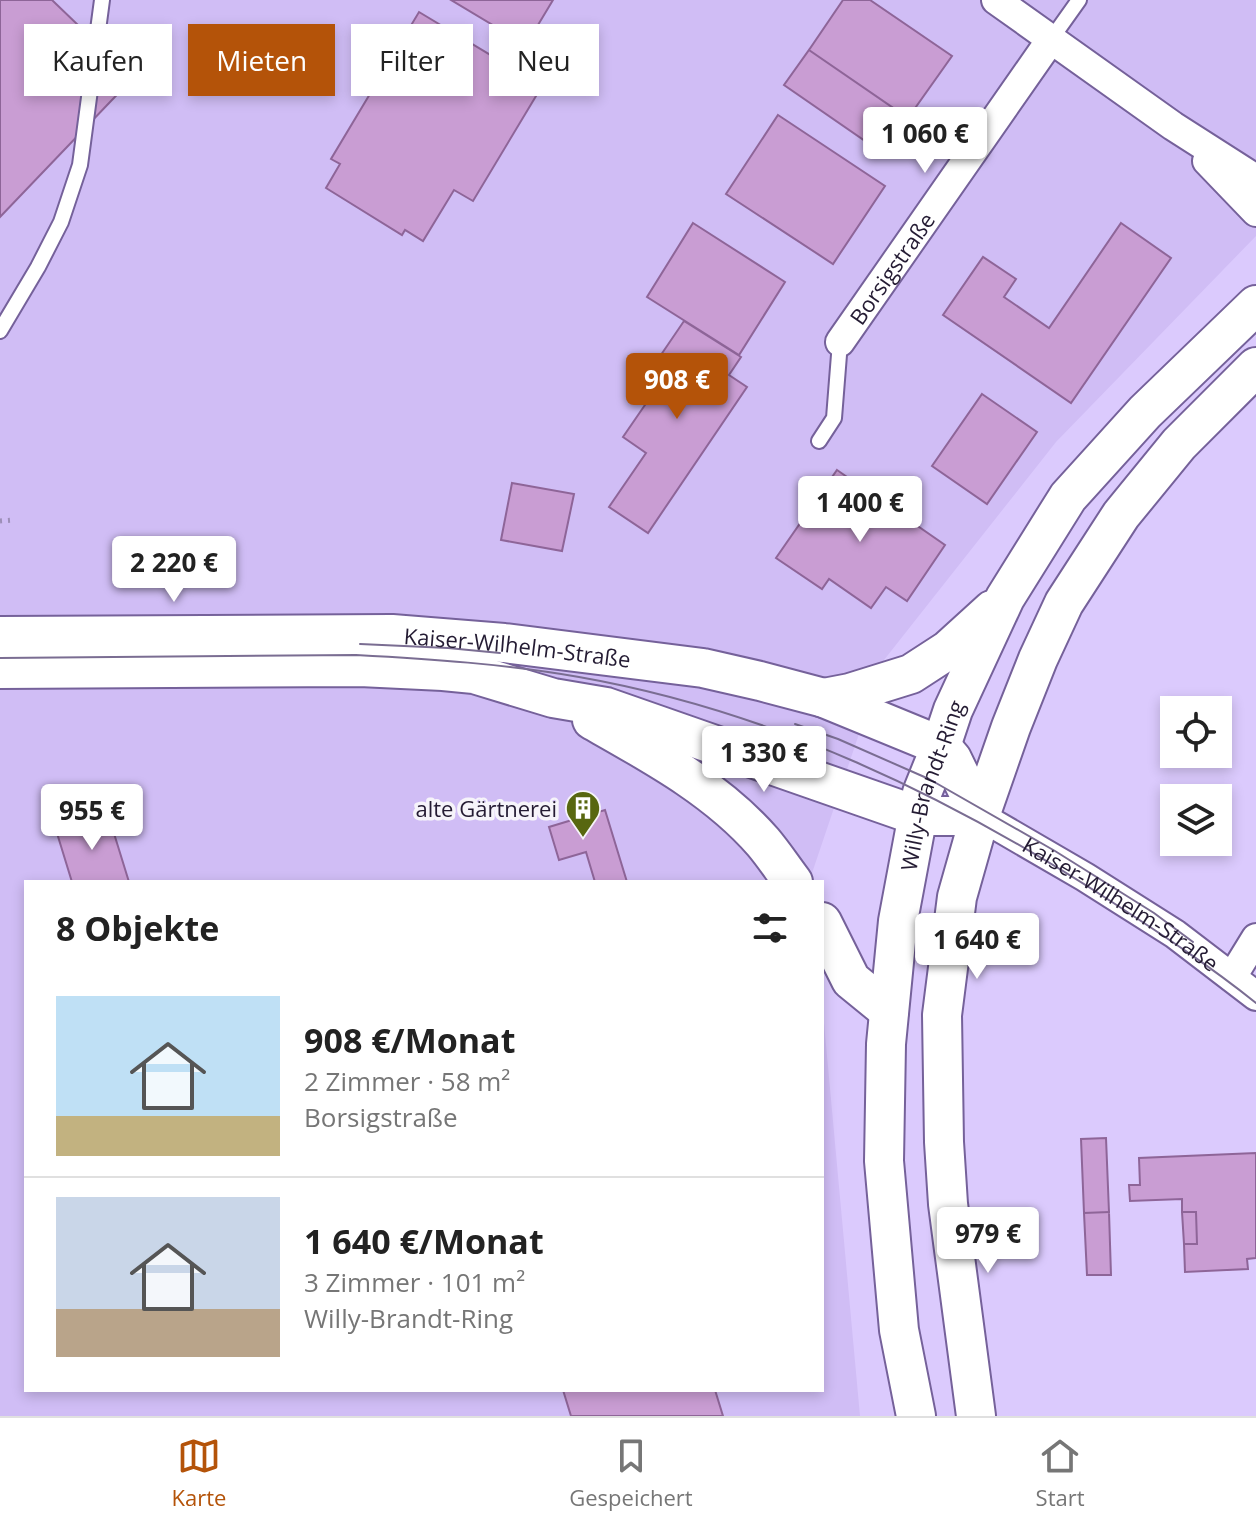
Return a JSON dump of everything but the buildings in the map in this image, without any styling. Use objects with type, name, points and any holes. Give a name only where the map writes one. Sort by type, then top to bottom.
[{"type":"main road","name":"Willy-Brandt-Ring","points":[[916,1416],[899,1330],[884,1161],[886,1044],[898,921],[922,793],[953,710],[1005,598],[1068,497],[1145,412],[1256,305]]},
{"type":"main road","points":[[976,1416],[948,1204],[944,1142],[942,1015],[957,897],[980,816],[1011,727],[1064,603],[1121,515],[1179,444],[1256,367]]},
{"type":"main road","points":[[824,698],[911,674],[948,650],[1005,598]]},
{"type":"main road","name":"Kaiser-Wilhelm-Straße","points":[[0,669],[354,650],[392,634],[504,643],[703,668],[760,681],[824,698],[941,746]]},
{"type":"main road","name":"Kaiser-Wilhelm-Straße","points":[[0,636],[354,650],[443,671],[474,674],[553,698],[606,707],[918,816],[980,816]]},
{"type":"main road","points":[[553,698],[662,761],[716,797],[762,841],[791,880]]},
{"type":"main road","points":[[941,746],[952,759],[980,816]]},
{"type":"main road","points":[[824,926],[851,980],[889,1011]]},
{"type":"street","points":[[996,0],[1173,126],[1256,179]]},
{"type":"street","name":"Borsigstraße","points":[[840,342],[1052,38]]},
{"type":"street","points":[[1173,126],[1256,212]]},
{"type":"street","name":"Kaiser-Wilhelm-Straße","points":[[980,816],[1162,925],[1256,996]]},
{"type":"street","points":[[1232,977],[1256,938]]},
{"type":"lane","points":[[0,331],[61,222],[80,165],[102,0]]},
{"type":"lane","points":[[1052,38],[1079,0]]},
{"type":"lane","points":[[819,441],[834,418],[840,342]]},
{"type":"path","points":[[0,521],[13,520]]},
{"type":"shaded area","points":[[0,0],[1256,0],[1256,236],[1056,442],[884,660],[811,880],[24,880],[24,1392],[824,1392],[824,1023],[860,1416],[0,1416]]},
{"type":"tram line","points":[[360,644],[500,653]]},
{"type":"tram line","points":[[0,658],[356,655],[523,669],[651,692],[789,735],[923,793],[1050,863],[1112,902],[1256,1003]]},
{"type":"tram line","points":[[795,724],[838,739],[929,779],[1055,851],[1154,913],[1193,942]]},
{"type":"place","name":"alte Gärtnerei","points":[[583,839]]}]
